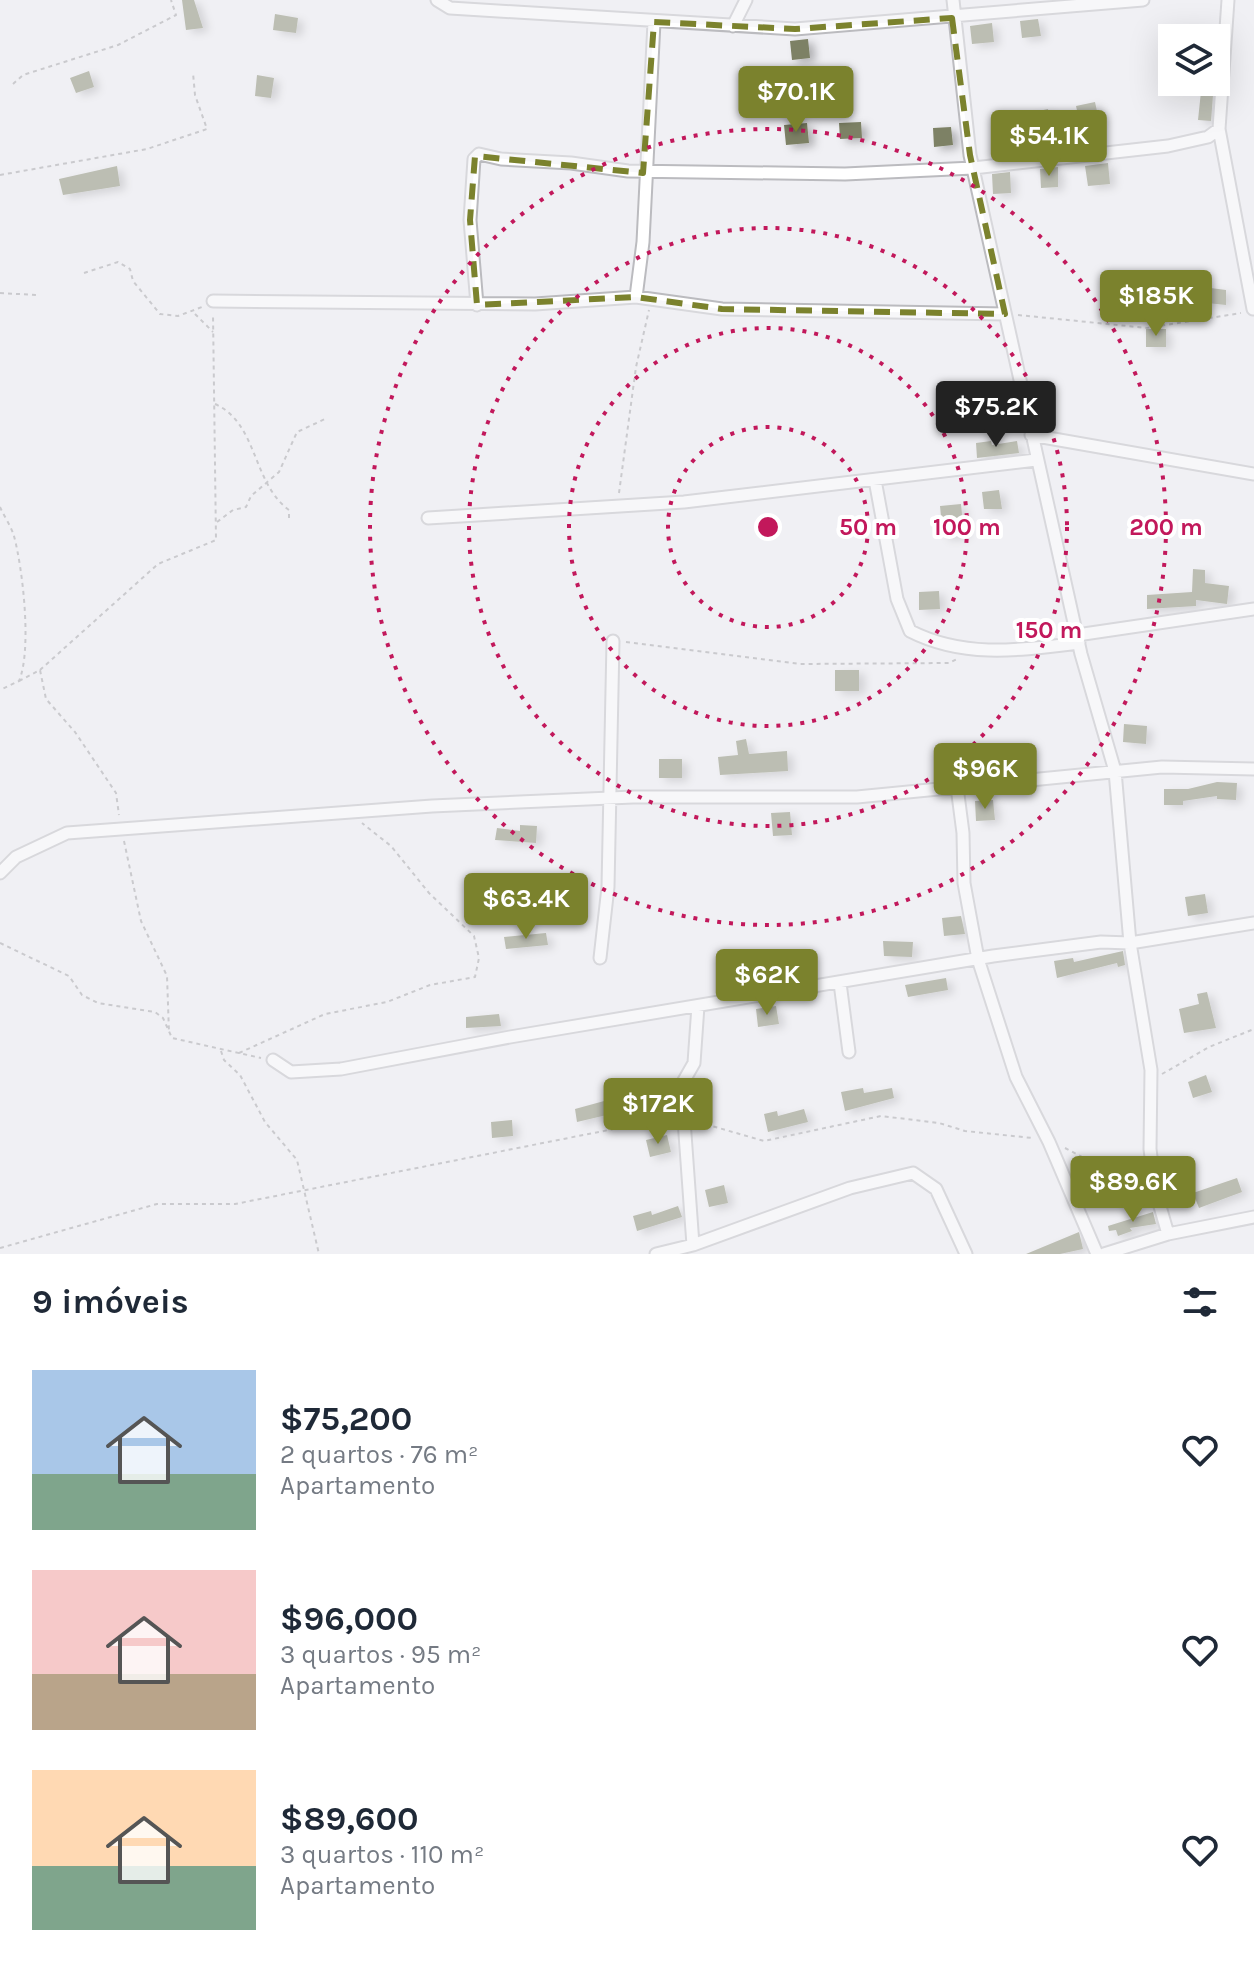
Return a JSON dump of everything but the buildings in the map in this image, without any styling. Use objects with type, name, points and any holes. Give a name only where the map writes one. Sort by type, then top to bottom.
[{"type":"street","points":[[437,0],[450,8],[795,29],[1143,0]]},
{"type":"street","points":[[733,26],[746,0]]},
{"type":"street","points":[[953,0],[952,18],[973,168],[1078,639],[1115,771],[1130,943],[1151,1080],[1150,1149],[1157,1196],[1168,1234]]},
{"type":"street","points":[[1228,0],[1219,129],[1253,309]]},
{"type":"street","points":[[636,297],[643,242],[644,170],[654,22]]},
{"type":"street","points":[[477,305],[470,220],[475,156],[644,170],[845,174],[973,168],[1168,146],[1208,137],[1219,129]]},
{"type":"street","points":[[213,301],[477,305],[636,297],[722,309],[1005,314]]},
{"type":"street","points":[[1031,435],[1254,474]]},
{"type":"street","points":[[428,518],[617,506],[1036,460]]},
{"type":"street","points":[[875,480],[897,599],[910,631],[953,647],[1001,653],[1254,609]]},
{"type":"street","points":[[600,958],[608,887],[613,641]]},
{"type":"street","points":[[0,873],[16,857],[67,833],[611,798],[857,797],[1162,767],[1254,769]]},
{"type":"street","points":[[957,787],[963,833],[964,883],[978,959],[1016,1077],[1049,1142],[1097,1254]]},
{"type":"street","points":[[273,1060],[291,1072],[341,1069],[978,959],[1101,942],[1130,943],[1254,923]]},
{"type":"street","points":[[840,983],[849,1052]]},
{"type":"street","points":[[662,1119],[694,1063],[698,1006]]},
{"type":"street","points":[[684,1120],[693,1245]]},
{"type":"street","points":[[661,1253],[693,1245],[850,1188],[913,1173],[936,1189],[966,1254]]},
{"type":"street","points":[[1104,1254],[1168,1234],[1254,1217]]},
{"type":"path","points":[[13,84],[23,75],[118,45],[176,15],[171,0]]},
{"type":"path","points":[[0,175],[147,149],[207,129],[195,95],[193,73]]},
{"type":"path","points":[[0,690],[40,670],[158,564],[216,540],[213,301],[193,312],[160,314],[133,281],[130,269],[118,262],[84,273]]},
{"type":"path","points":[[0,293],[36,295]]},
{"type":"path","points":[[617,506],[636,367],[651,301]]},
{"type":"path","points":[[1005,314],[1147,328],[1230,317],[1253,309]]},
{"type":"path","points":[[193,312],[214,333]]},
{"type":"path","points":[[214,404],[228,410],[247,435],[254,460],[289,510],[289,522]]},
{"type":"path","points":[[215,524],[233,510],[246,507],[251,496],[279,472],[297,432],[325,419]]},
{"type":"path","points":[[0,507],[14,535],[23,603],[24,670],[19,681]]},
{"type":"path","points":[[613,641],[800,664],[949,663],[975,649]]},
{"type":"path","points":[[40,670],[46,699],[75,732],[116,793],[141,921],[167,976],[169,1033]]},
{"type":"path","points":[[239,1053],[325,1014],[387,1002],[430,985],[475,977],[479,958],[474,936],[429,893],[391,846],[348,813]]},
{"type":"path","points":[[0,943],[69,976],[82,995],[98,1003],[155,1012],[163,1018],[172,1038],[273,1060]]},
{"type":"path","points":[[1151,1080],[1209,1047],[1254,1029]]},
{"type":"path","points":[[220,1049],[224,1060],[240,1075],[265,1122],[297,1160],[319,1254]]},
{"type":"path","points":[[684,1120],[764,1141],[881,1116],[910,1117],[965,1131],[1012,1134],[1049,1142],[1078,1153],[1157,1196]]},
{"type":"path","points":[[0,1248],[157,1204],[235,1204],[662,1119]]},
{"type":"highlighted area","points":[[952,18],[970,155],[1005,314],[722,309],[636,297],[477,305],[470,220],[475,156],[643,173],[654,22],[795,29]]}]
